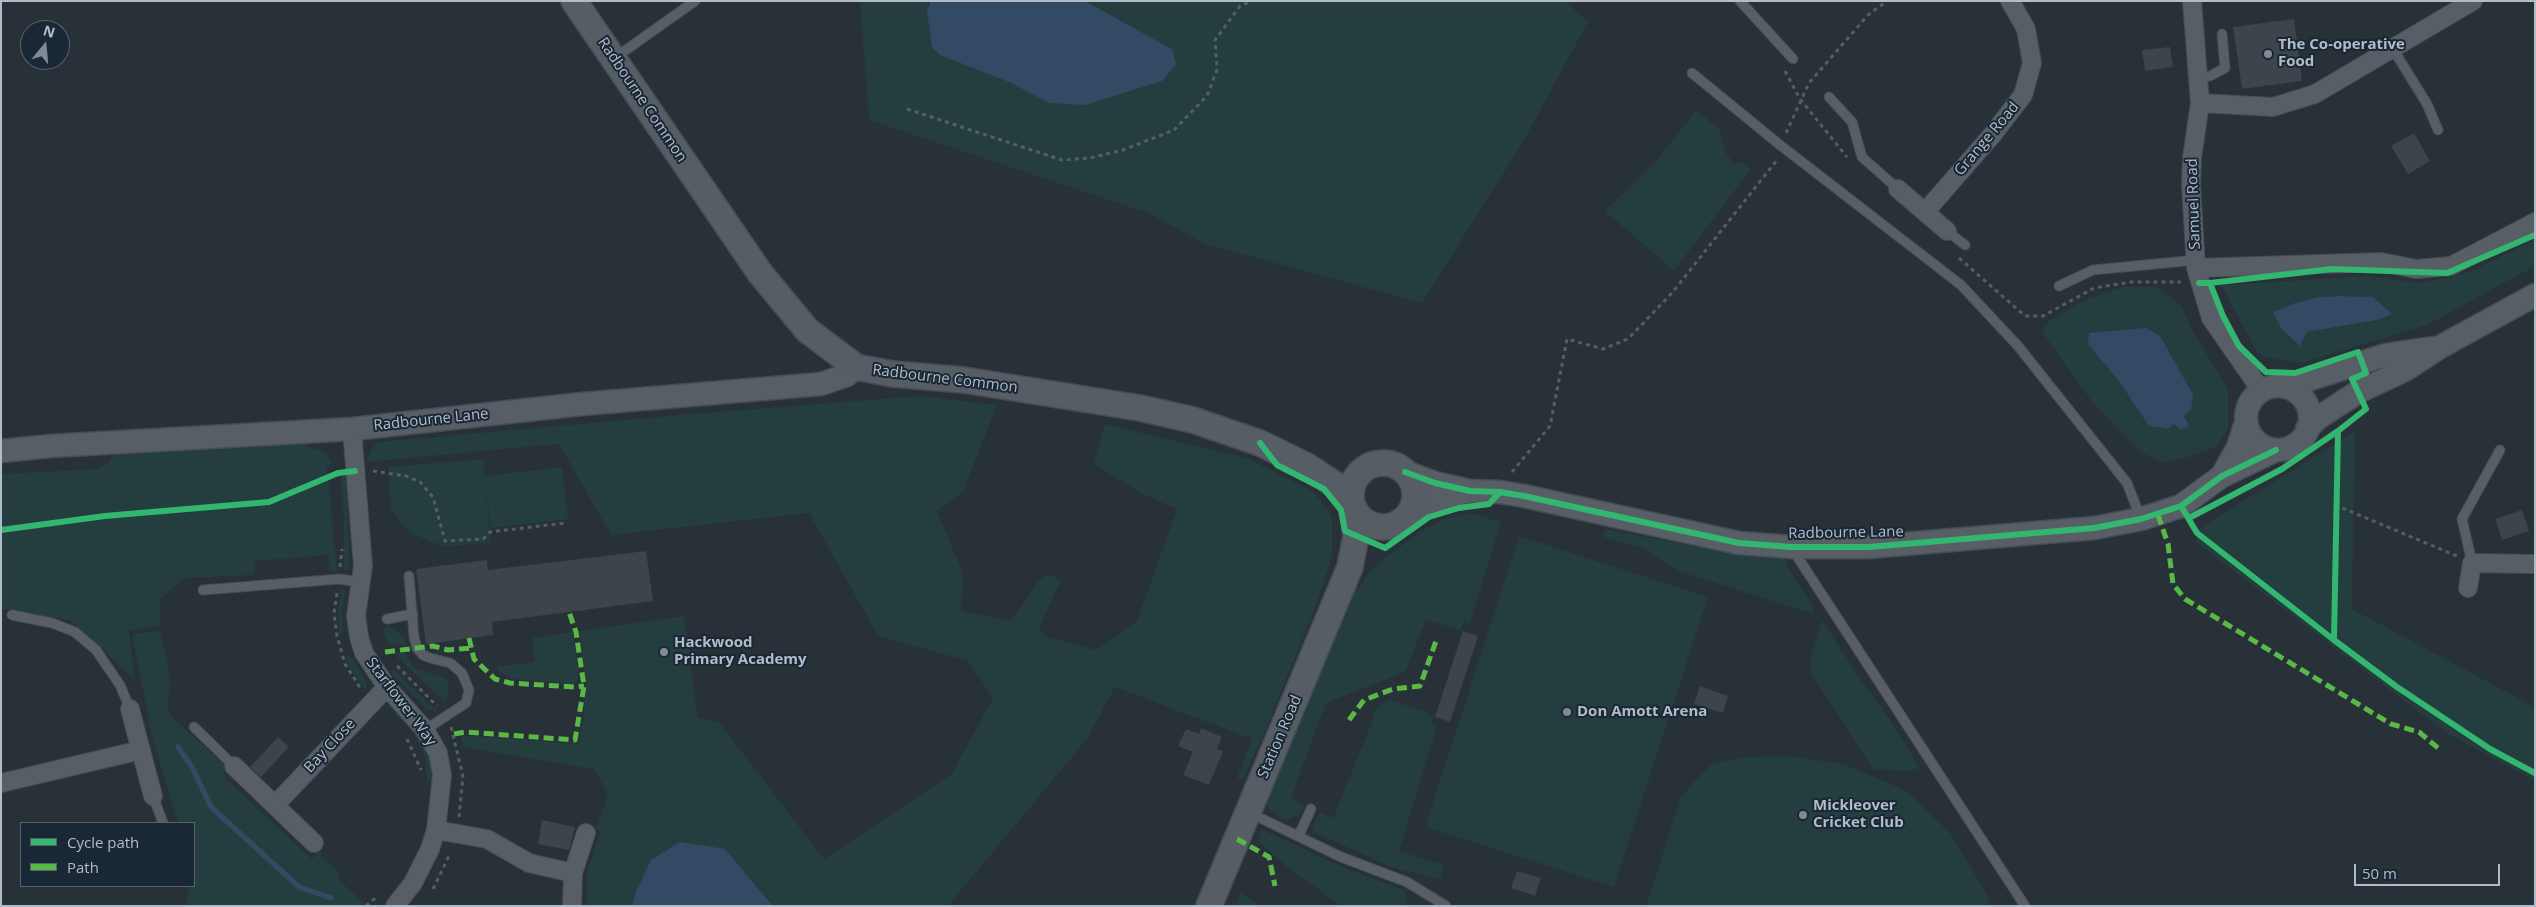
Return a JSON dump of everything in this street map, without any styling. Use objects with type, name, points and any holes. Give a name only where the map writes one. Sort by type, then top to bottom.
[{"type":"main road","name":"Radbourne Common","points":[[574,1],[760,273],[807,330],[856,367],[893,374],[964,380],[1140,408],[1228,431],[1308,466],[1340,488],[1351,503]]},
{"type":"main road","points":[[1390,463],[1405,472],[1412,480],[1415,501],[1411,512],[1400,522],[1386,527],[1370,524],[1357,515],[1351,503],[1352,483],[1364,468],[1372,464],[1390,463]]},
{"type":"main road","name":"Radbourne Common","points":[[1308,466],[1351,467],[1372,464]]},
{"type":"main road","name":"Station Road","points":[[1209,906],[1350,567],[1356,536],[1351,503]]},
{"type":"main road","name":"Station Road","points":[[1350,567],[1370,542],[1400,522]]},
{"type":"street","name":"Grange Road","points":[[1925,212],[1993,134],[2023,96],[2032,64],[2026,29],[2010,1]]},
{"type":"street","name":"Samuel Road","points":[[2192,1],[2200,103],[2192,158],[2191,185],[2196,264],[2211,318],[2261,390]]},
{"type":"street","points":[[2200,103],[2273,107],[2316,94],[2473,1]]},
{"type":"street","points":[[1898,190],[1947,231]]},
{"type":"street","points":[[2196,264],[2381,262],[2416,268],[2451,266],[2535,222]]},
{"type":"street","points":[[2308,429],[2308,408],[2295,391],[2277,386],[2261,390],[2249,404],[2246,422],[2248,430],[2260,444],[2276,450],[2295,444],[2308,429],[2332,408],[2358,392],[2405,370],[2440,347],[2535,295]]},
{"type":"street","points":[[2285,387],[2386,355],[2440,347]]},
{"type":"street","name":"Radbourne Lane","points":[[1,451],[51,446],[352,429],[582,404],[821,384],[847,375],[856,367]]},
{"type":"street","name":"Radbourne Lane","points":[[2222,476],[2238,447],[2246,422]]},
{"type":"street","name":"Starflower Way","points":[[352,429],[364,471],[363,566],[356,616],[358,637],[364,653],[387,687],[425,730],[438,753],[442,775],[436,830],[430,849],[413,883],[395,906]]},
{"type":"street","name":"Radbourne Lane","points":[[1405,472],[1435,483],[1470,491],[1500,492],[1739,543],[1791,547],[1869,548],[2094,528],[2141,520],[2181,506],[2222,476],[2276,450]]},
{"type":"street","name":"Radbourne Lane","points":[[1400,522],[1433,502],[1470,491]]},
{"type":"street","points":[[2468,588],[2472,563],[2535,564]]},
{"type":"street","name":"Bay Close","points":[[275,805],[387,687]]},
{"type":"street","points":[[130,709],[153,796]]},
{"type":"street","points":[[1,783],[141,750]]},
{"type":"street","points":[[234,766],[314,842]]},
{"type":"street","points":[[436,830],[487,839],[529,863],[573,873]]},
{"type":"street","points":[[572,906],[573,873],[586,833]]},
{"type":"lane","points":[[613,59],[695,1]]},
{"type":"lane","points":[[1740,1],[1793,59]]},
{"type":"lane","points":[[2199,77],[2210,76],[2225,68],[2222,34]]},
{"type":"lane","points":[[2393,49],[2427,104],[2438,130]]},
{"type":"lane","points":[[1692,73],[1780,145],[1961,285],[2018,346],[2127,483],[2141,520]]},
{"type":"lane","points":[[1829,97],[1852,122],[1862,157],[1898,190]]},
{"type":"lane","points":[[1947,231],[1966,245]]},
{"type":"lane","points":[[2059,286],[2093,270],[2196,264]]},
{"type":"lane","points":[[2472,563],[2462,519],[2500,450]]},
{"type":"lane","points":[[1791,547],[2025,906]]},
{"type":"lane","points":[[410,576],[418,648],[430,658],[450,663],[462,673],[469,690],[466,703],[425,730]]},
{"type":"lane","points":[[202,590],[339,579],[360,582]]},
{"type":"lane","points":[[387,619],[413,614]]},
{"type":"lane","points":[[12,615],[52,623],[75,632],[96,650],[120,685],[130,709]]},
{"type":"lane","points":[[194,727],[234,766]]},
{"type":"lane","points":[[153,796],[163,822]]},
{"type":"lane","points":[[1299,835],[1311,809]]},
{"type":"lane","points":[[1248,813],[1299,835],[1341,857],[1407,882],[1435,903],[1446,906]]},
{"type":"path","points":[[906,109],[1062,160],[1090,158],[1123,150],[1174,130],[1207,96],[1217,70],[1215,40],[1240,6],[1252,1]]},
{"type":"path","points":[[1500,492],[1512,473],[1550,426],[1567,339],[1603,350],[1628,339],[1672,293],[1776,160],[1780,145],[1809,82],[1868,14],[1886,1]]},
{"type":"path","points":[[364,471],[372,478]]},
{"type":"path","points":[[364,471],[406,476],[420,482],[433,497],[445,541],[483,539],[490,532],[565,524]]},
{"type":"path","points":[[2335,514],[2336,495]]},
{"type":"path","points":[[2335,504],[2472,563]]},
{"type":"path","points":[[391,660],[447,717],[463,776],[458,834],[446,864],[430,893]]},
{"type":"path","points":[[401,733],[423,774]]},
{"type":"path","points":[[366,906],[382,893]]},
{"type":"green space","points":[[860,1],[931,1],[927,11],[1009,82],[1049,103],[1172,49],[1085,1],[1565,1],[1588,22],[1523,142],[1422,303],[1205,244],[1148,213],[869,120]]},
{"type":"green space","points":[[1696,110],[1719,129],[1726,153],[1734,164],[1742,162],[1751,169],[1674,271],[1605,211],[1658,159]]},
{"type":"green space","points":[[2535,239],[2535,266],[2427,325],[2301,363],[2259,356],[2221,285],[2369,276],[2420,283],[2470,272]],"holes":[[[2320,297],[2373,297],[2391,314],[2377,320],[2307,332],[2301,345]]]},
{"type":"green space","points":[[2123,287],[2156,287],[2181,305],[2192,330],[2228,389],[2228,428],[2216,447],[2164,463],[2140,452],[2095,406],[2042,332],[2050,320],[2087,299]],"holes":[[[2160,336],[2193,394],[2181,430],[2119,381],[2089,345]]]},
{"type":"green space","points":[[919,396],[997,405],[963,492],[937,511],[963,573],[961,611],[1011,621],[1038,581],[1049,574],[1061,580],[1040,626],[1043,636],[1096,650],[1137,621],[1177,509],[1142,494],[1094,464],[1105,424],[1249,459],[1314,492],[1332,517],[1332,557],[1315,608],[1267,727],[1243,780],[1237,778],[1252,739],[1115,687],[1087,739],[948,906],[773,906],[725,849],[636,892],[632,906],[586,906],[587,871],[601,831],[596,829],[608,794],[594,769],[463,747],[460,735],[577,744],[583,721],[586,684],[579,631],[684,616],[698,718],[719,722],[824,859],[951,775],[993,698],[968,661],[878,636],[809,513],[611,535],[559,444],[366,462],[373,447],[379,442]]},
{"type":"green space","points":[[2355,431],[2352,609],[2535,707],[2535,781],[2445,732],[2196,542],[2197,530]]},
{"type":"green space","points":[[307,441],[309,447],[326,452],[332,464],[327,466],[337,572],[329,572],[328,555],[255,561],[254,575],[184,578],[160,599],[160,625],[129,631],[135,680],[70,620],[1,609],[1,474],[98,469],[110,461],[112,455]]},
{"type":"green space","points":[[483,459],[485,476],[562,467],[568,519],[491,528],[486,488],[491,542],[444,547],[410,533],[391,510],[388,467]]},
{"type":"green space","points":[[346,475],[350,569],[344,571],[344,523],[341,476]]},
{"type":"green space","points":[[1472,513],[1501,522],[1470,624],[1463,622],[1461,630],[1426,620],[1405,672],[1326,703],[1291,798],[1306,806],[1298,815],[1286,820],[1270,811],[1264,801],[1351,586],[1360,587],[1367,575],[1385,558],[1418,533],[1443,519]]},
{"type":"green space","points":[[1605,529],[1744,556],[1785,557],[1787,565],[1814,609],[1813,614],[1678,571],[1645,549],[1603,537]]},
{"type":"green space","name":"Don Amott Arena","points":[[1519,536],[1708,597],[1614,887],[1425,827]]},
{"type":"green space","points":[[341,589],[345,591],[342,610],[343,630],[339,634],[338,612]]},
{"type":"green space","points":[[1822,620],[1863,683],[1883,709],[1920,768],[1909,771],[1873,769],[1811,673],[1810,660]]},
{"type":"green space","points":[[388,626],[403,635],[407,644],[389,646],[382,627]]},
{"type":"green space","points":[[160,631],[167,657],[170,681],[168,707],[171,716],[228,768],[222,775],[312,859],[321,850],[322,857],[341,875],[338,879],[365,904],[360,906],[186,906],[189,887],[195,887],[195,822],[178,822],[152,737],[132,634]]},
{"type":"green space","points":[[573,632],[579,673],[575,684],[512,679],[499,671],[498,666],[535,662],[532,638]]},
{"type":"green space","points":[[404,652],[414,668],[447,679],[449,692],[444,701],[394,654]]},
{"type":"green space","points":[[351,655],[367,684],[365,689],[352,673],[345,657]]},
{"type":"green space","points":[[392,668],[437,711],[427,709],[393,676]]},
{"type":"green space","points":[[1389,699],[1425,712],[1433,718],[1431,723],[1437,727],[1399,851],[1444,865],[1440,879],[1397,869],[1315,833],[1312,829],[1319,812],[1333,818],[1372,722],[1373,712]]},
{"type":"green space","points":[[387,705],[392,706],[418,732],[430,755],[432,781],[427,782],[424,753],[412,731]]},
{"type":"green space","name":"Mickleover Cricket Club","points":[[1788,756],[1844,764],[1907,791],[1950,833],[1988,896],[1989,906],[1646,906],[1681,796],[1711,764],[1743,757]]},
{"type":"green space","points":[[1261,829],[1347,869],[1405,890],[1407,899],[1405,906],[1341,906],[1287,867],[1258,841]]},
{"type":"green space","points":[[1241,892],[1260,906],[1235,906]]},
{"type":"water","points":[[931,1],[1085,1],[1172,49],[1176,64],[1162,81],[1085,105],[1049,103],[1009,82],[940,55],[932,47],[927,11]]},
{"type":"water","points":[[2320,297],[2373,297],[2392,314],[2377,320],[2307,332],[2300,346],[2281,328],[2273,312],[2295,303]]},
{"type":"water","points":[[2146,328],[2160,336],[2193,394],[2191,410],[2184,416],[2189,426],[2181,430],[2174,424],[2168,429],[2149,426],[2119,381],[2088,344],[2089,333]]},
{"type":"water","points":[[680,842],[725,849],[773,906],[632,906],[636,892],[651,860]]},
{"type":"building","name":"The Co-operative Food","points":[[2294,19],[2302,81],[2242,89],[2233,27]]},
{"type":"building","points":[[2170,47],[2173,67],[2145,71],[2142,50]]},
{"type":"building","points":[[2414,133],[2430,161],[2408,174],[2391,146]]},
{"type":"building","points":[[2522,510],[2529,531],[2502,540],[2495,519]]},
{"type":"building","points":[[646,551],[653,601],[492,622],[493,635],[426,644],[416,569],[487,560],[488,570]]},
{"type":"building","points":[[1463,631],[1478,636],[1450,722],[1435,717]]},
{"type":"building","points":[[1700,686],[1728,696],[1723,713],[1694,704]]},
{"type":"building","points":[[1201,728],[1222,737],[1217,749],[1223,751],[1209,785],[1183,775],[1193,752],[1178,746],[1186,729],[1199,734]]},
{"type":"building","points":[[278,737],[289,747],[261,777],[250,767]]},
{"type":"building","points":[[542,820],[575,827],[569,850],[538,844]]},
{"type":"building","points":[[1517,871],[1541,878],[1535,896],[1511,888]]},
{"type":"waterway","points":[[178,747],[192,767],[211,807],[299,887],[331,898]]},
{"type":"marked path","points":[[2158,515],[2168,544],[2173,584],[2185,599],[2391,724],[2419,732],[2438,748]]},
{"type":"marked path","points":[[454,734],[465,732],[575,740],[584,686],[576,632],[569,612]]},
{"type":"marked path","points":[[469,638],[474,659],[495,679],[510,683],[584,686]]},
{"type":"marked path","points":[[1349,720],[1364,700],[1393,689],[1420,686],[1436,641]]},
{"type":"marked path","points":[[385,652],[433,646],[448,650],[471,648]]},
{"type":"marked path","points":[[1237,839],[1269,857],[1275,886]]},
{"type":"cycle path","points":[[2210,283],[2332,269],[2447,273],[2535,235]]},
{"type":"cycle path","points":[[2199,283],[2210,283],[2223,316],[2239,346],[2266,372],[2295,373],[2358,352],[2366,373],[2352,379],[2366,409],[2338,431],[2334,640]]},
{"type":"cycle path","points":[[2189,518],[2282,469],[2338,431]]},
{"type":"cycle path","points":[[1260,443],[1277,465],[1324,489],[1341,510],[1345,531],[1385,548],[1429,517],[1459,508],[1489,504],[1500,492]]},
{"type":"cycle path","points":[[1405,472],[1435,483],[1470,491],[1500,492],[1524,496],[1739,543],[1791,547],[1869,547],[2094,528],[2141,519],[2181,506],[2222,476],[2276,450]]},
{"type":"cycle path","points":[[1,530],[105,516],[269,502],[338,473],[355,471]]},
{"type":"cycle path","points":[[2181,506],[2197,533],[2334,640],[2397,687],[2490,749],[2535,773]]},
{"type":"place","name":"The Co-operative Food","points":[[2268,54]]},
{"type":"place","name":"Hackwood Primary Academy","points":[[664,652]]},
{"type":"place","name":"Don Amott Arena","points":[[1567,712]]},
{"type":"place","name":"Mickleover Cricket Club","points":[[1803,815]]}]
